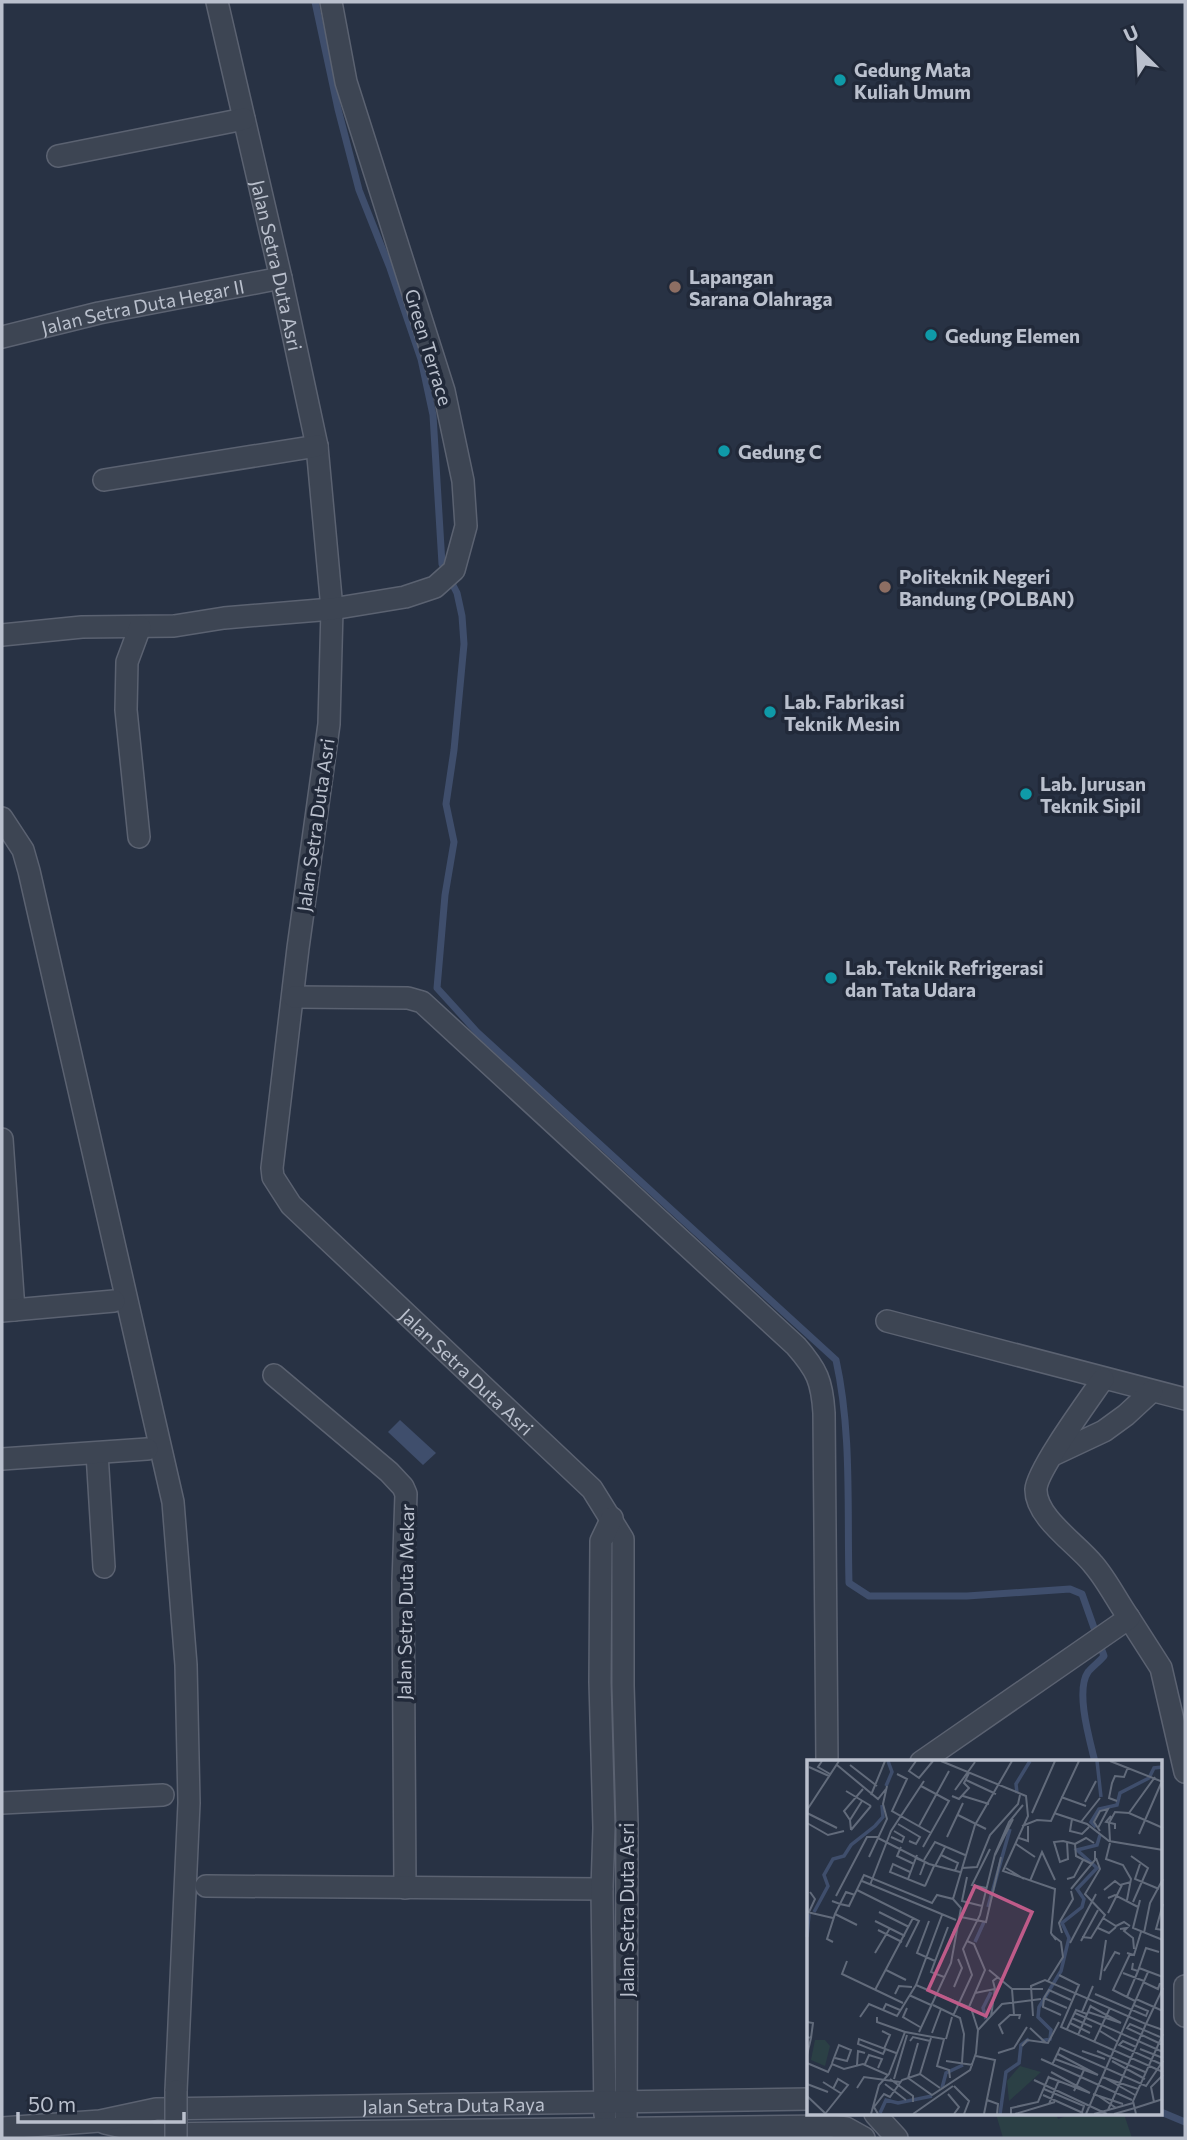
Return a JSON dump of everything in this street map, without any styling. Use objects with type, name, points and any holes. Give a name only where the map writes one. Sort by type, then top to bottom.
[{"type":"street","name":"Jalan Setra Duta Asri","points":[[216,2],[281,278],[317,446],[332,609],[329,724],[298,948],[273,1177],[291,1205],[592,1489],[624,1539],[623,1685],[627,1824],[625,1954],[615,2134]]},
{"type":"street","name":"Green Terrace","points":[[2,635],[82,627],[140,627],[332,609],[405,597],[435,587],[454,570],[466,526],[463,481],[444,391],[346,82],[331,2]]},
{"type":"street","points":[[58,156],[244,119]]},
{"type":"street","name":"Jalan Setra Duta Hegar II","points":[[2,337],[99,313],[281,278]]},
{"type":"street","points":[[104,480],[317,446]]},
{"type":"street","points":[[139,837],[126,710],[127,662],[140,627]]},
{"type":"street","points":[[2,818],[23,849],[29,871],[173,1502],[186,1665],[188,1802],[176,2138]]},
{"type":"street","points":[[294,997],[408,998],[422,1002],[796,1346],[814,1367],[822,1385],[824,1413],[827,1760]]},
{"type":"street","points":[[2,1139],[8,1310],[114,1301]]},
{"type":"street","points":[[887,1321],[1185,1399]]},
{"type":"street","name":"Jalan Setra Duta Mekar","points":[[274,1375],[389,1472],[406,1494],[403,1583],[405,1888]]},
{"type":"street","points":[[1103,1379],[1051,1455],[1036,1489],[1041,1509],[1094,1565],[1161,1668],[1185,1772]]},
{"type":"street","points":[[1051,1455],[1104,1431],[1152,1391]]},
{"type":"street","points":[[2,1459],[147,1449]]},
{"type":"street","points":[[97,1452],[104,1567]]},
{"type":"street","name":"Jalan Setra Duta Asri","points":[[612,1518],[601,1541],[600,1682],[604,1956],[615,2103]]},
{"type":"street","points":[[924,1760],[1129,1618]]},
{"type":"street","points":[[600,1682],[623,1685]]},
{"type":"street","points":[[2,1803],[163,1795]]},
{"type":"street","points":[[604,1828],[627,1824]]},
{"type":"street","points":[[206,1886],[602,1889]]},
{"type":"street","points":[[604,1956],[625,1954]]},
{"type":"street","points":[[1185,1986],[1185,2016]]},
{"type":"street","name":"Jalan Setra Duta Raya","points":[[2,2128],[100,2122],[156,2109],[807,2099]]},
{"type":"street","points":[[229,2134],[232,2107]]},
{"type":"street","points":[[877,2116],[897,2138]]},
{"type":"street","name":"Jalan Setra Duta Raya","points":[[100,2122],[153,2134],[615,2134],[831,2120],[864,2138]]},
{"type":"green space","points":[[997,2116],[1057,2116],[1058,2119],[1066,2116],[1125,2116],[1132,2138],[1003,2138]]},
{"type":"water","points":[[400,1420],[436,1453],[423,1465],[388,1432]]},
{"type":"waterway","points":[[315,2],[359,190],[390,268],[421,359],[433,415],[442,564],[457,593],[462,616],[464,644],[446,804],[454,842],[445,895],[437,988],[477,1032],[836,1360],[847,1443],[849,1583],[869,1596],[967,1596],[1070,1589],[1082,1594],[1104,1656],[1088,1672],[1083,1691],[1085,1716],[1095,1760]]},
{"type":"waterway","points":[[1162,2112],[1185,2122]]},
{"type":"place","name":"Gedung Mata Kuliah Umum","points":[[840,80]]},
{"type":"place","name":"Lapangan Sarana Olahraga","points":[[675,287]]},
{"type":"place","name":"Gedung Elemen","points":[[931,335]]},
{"type":"place","name":"Gedung C","points":[[724,451]]},
{"type":"place","name":"Politeknik Negeri Bandung (POLBAN)","points":[[885,587]]},
{"type":"place","name":"Lab. Fabrikasi Teknik Mesin","points":[[770,712]]},
{"type":"place","name":"Lab. Jurusan Teknik Sipil","points":[[1026,794]]},
{"type":"place","name":"Lab. Teknik Refrigerasi dan Tata Udara","points":[[831,978]]}]
